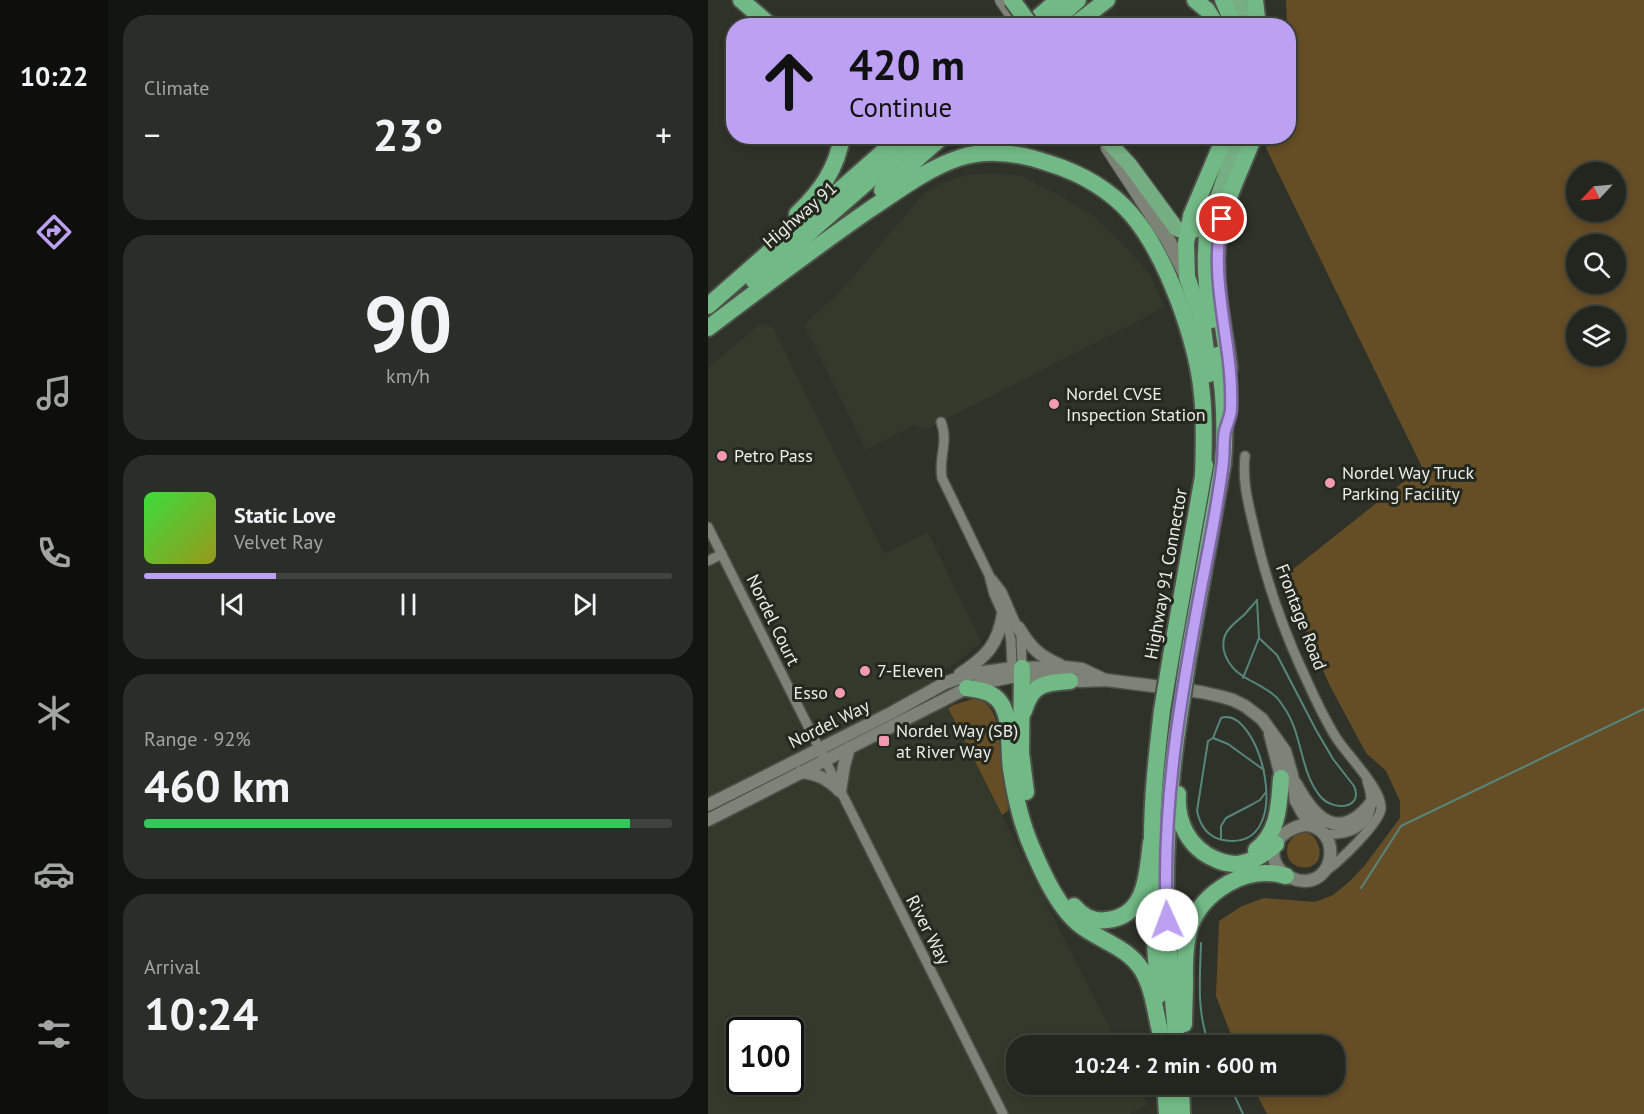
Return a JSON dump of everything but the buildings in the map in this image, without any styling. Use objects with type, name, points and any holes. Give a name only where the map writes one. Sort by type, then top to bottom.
[{"type":"highway","points":[[741,0],[762,18]]},
{"type":"highway","points":[[750,0],[764,18]]},
{"type":"highway","points":[[1039,18],[1058,0]]},
{"type":"highway","points":[[1058,18],[1078,0]]},
{"type":"highway","points":[[1083,18],[1107,0]]},
{"type":"highway","points":[[1195,0],[1207,10],[1212,18]]},
{"type":"highway","points":[[1223,0],[1231,18]]},
{"type":"highway","points":[[1238,0],[1247,18]]},
{"type":"highway","points":[[1255,0],[1257,18]]},
{"type":"highway","points":[[1264,0],[1266,18]]},
{"type":"highway","points":[[1006,1],[1022,18]]},
{"type":"highway","points":[[708,305],[747,262],[807,205],[832,171],[841,144]]},
{"type":"highway","name":"Highway 91","points":[[708,305],[892,144]]},
{"type":"highway","name":"Highway 91","points":[[708,327],[758,277],[911,144]]},
{"type":"highway","points":[[818,245],[934,144]]},
{"type":"highway","points":[[1109,144],[1129,164],[1176,228],[1188,232],[1209,223]]},
{"type":"highway","points":[[1187,277],[1186,261],[1191,216],[1222,144]]},
{"type":"highway","name":"Highway 91 Connector","points":[[1176,1035],[1168,937],[1166,864],[1172,761],[1223,462],[1225,431],[1219,360],[1205,274],[1205,243],[1209,223],[1236,144]]},
{"type":"highway","points":[[1225,431],[1231,411],[1231,392],[1218,280],[1217,249],[1226,210],[1251,144]]},
{"type":"highway","points":[[708,327],[818,245],[910,182],[947,162],[974,154],[992,152],[1018,155],[1059,166],[1086,178],[1117,199],[1135,218],[1155,247],[1190,334],[1199,371],[1204,417],[1203,476]]},
{"type":"highway","name":"Highway 91 Connector","points":[[1161,1035],[1151,842],[1155,772],[1162,710],[1210,433],[1209,364],[1202,320],[1187,277]]},
{"type":"highway","points":[[1017,673],[1010,760],[1024,828],[1037,861],[1054,892],[1074,920],[1087,930],[1117,946],[1143,971],[1150,987],[1160,1035]]},
{"type":"highway","points":[[1014,723],[1034,690],[1067,674]]},
{"type":"highway","points":[[967,688],[994,696],[1014,723],[1024,783],[1037,833],[1060,885],[1080,913],[1092,919],[1106,921],[1123,915],[1135,905],[1146,882],[1151,842]]},
{"type":"highway","points":[[1180,712],[1178,812],[1190,840],[1202,852],[1226,864],[1243,863],[1258,857],[1278,840]]},
{"type":"highway","points":[[1212,858],[1225,860],[1243,857],[1265,843],[1278,815],[1286,777]]},
{"type":"highway","points":[[1183,1035],[1186,946],[1188,931],[1194,915],[1212,894],[1236,879],[1263,872],[1286,876]]},
{"type":"highway","points":[[1166,1095],[1167,1114]]},
{"type":"highway","points":[[1182,1095],[1182,1114]]},
{"type":"main road","points":[[1006,1],[1016,18]]},
{"type":"main road","name":"Highway 91 Connector","points":[[1106,144],[1168,240],[1187,277]]},
{"type":"street","points":[[941,422],[945,437],[941,466],[942,478],[989,575],[994,594],[1010,632],[1017,673]]},
{"type":"street","name":"Frontage Road","points":[[1245,456],[1245,493],[1264,568],[1280,616],[1299,664],[1325,719],[1346,752],[1376,789],[1381,802],[1381,813],[1368,830],[1344,856],[1323,873]]},
{"type":"street","name":"Nordel Court","points":[[708,527],[821,755]]},
{"type":"street","points":[[708,561],[722,554]]},
{"type":"street","points":[[989,575],[1002,592],[1026,641],[1035,651],[1067,674]]},
{"type":"street","points":[[945,683],[975,664],[991,649],[999,634],[1002,614]]},
{"type":"street","points":[[1017,673],[1023,643],[1018,627]]},
{"type":"street","name":"Nordel Way","points":[[708,805],[821,755],[945,683],[979,672],[1017,673],[1042,677],[1067,674],[1224,697],[1245,706],[1253,711],[1269,729],[1274,755],[1296,801],[1312,825]]},
{"type":"street","name":"Nordel Way","points":[[708,820],[800,772],[821,755],[849,748],[967,688],[1017,673]]},
{"type":"street","points":[[840,791],[849,748]]},
{"type":"street","name":"River Way","points":[[821,755],[1003,1114]]},
{"type":"street","points":[[800,772],[828,780],[840,791]]},
{"type":"street","name":"Frontage Road","points":[[1365,776],[1371,803]]},
{"type":"street","points":[[1286,777],[1309,807],[1326,821],[1338,823],[1352,821],[1363,814],[1371,803]]},
{"type":"street","name":"Nordel Way","points":[[1278,840],[1286,803],[1286,777]]},
{"type":"street","points":[[1324,834],[1343,833],[1358,828],[1366,820],[1371,803]]},
{"type":"street","points":[[1312,825],[1324,834],[1329,842],[1331,852],[1323,873],[1315,878],[1302,881],[1286,876],[1277,865],[1274,852],[1278,840],[1293,827],[1312,825]]},
{"type":"shaded area","points":[[1286,0],[1644,0],[1644,1114],[1267,1114],[1257,1095],[1345,1095],[1345,1035],[1231,1035],[1216,996],[1219,921],[1242,906],[1264,898],[1315,902],[1333,895],[1365,865],[1400,818],[1400,801],[1386,771],[1366,753],[1330,686],[1309,639],[1287,574],[1422,467],[1266,148],[1268,144],[1296,144],[1296,18],[1287,18]]},
{"type":"shaded area","points":[[991,173],[1022,176],[1061,196],[1096,218],[1131,252],[1150,275],[1165,307],[927,429],[914,425],[866,450],[804,325],[836,296],[924,194],[942,183],[966,175]]},
{"type":"shaded area","points":[[759,325],[773,327],[884,554],[928,532],[981,642],[963,658],[932,677],[1113,1035],[1006,1035],[1006,1095],[1143,1095],[1148,1105],[1129,1114],[708,1114],[708,368]]},
{"type":"shaded area","points":[[976,698],[989,707],[997,723],[1008,806],[1008,811],[1002,815],[948,708]]},
{"type":"shaded area","points":[[1302,833],[1314,838],[1320,852],[1318,860],[1307,867],[1293,864],[1287,850],[1292,838]]},
{"type":"waterway","points":[[1257,600],[1226,634],[1223,644],[1227,660],[1238,673],[1276,697],[1294,728],[1313,786],[1326,801],[1346,806],[1355,800],[1354,786],[1333,759],[1277,655],[1259,638]]},
{"type":"waterway","points":[[1243,678],[1259,638],[1257,600]]},
{"type":"waterway","points":[[1361,888],[1401,826],[1644,709]]},
{"type":"waterway","points":[[1213,738],[1221,718],[1235,720],[1248,733],[1259,754],[1265,779],[1266,804],[1260,825],[1246,838],[1223,840],[1213,836],[1202,826],[1197,811],[1208,741],[1213,738],[1228,744],[1264,770]]},
{"type":"waterway","points":[[1221,839],[1221,826],[1226,818],[1260,800],[1266,792]]},
{"type":"waterway","points":[[1201,943],[1201,1008],[1207,1035]]},
{"type":"waterway","points":[[1234,1095],[1243,1114]]},
{"type":"place","name":"Nordel CVSE Inspection Station","points":[[1054,404]]},
{"type":"place","name":"Petro Pass","points":[[722,456]]},
{"type":"place","name":"Nordel Way Truck Parking Facility","points":[[1330,483]]},
{"type":"place","name":"7-Eleven","points":[[865,671]]},
{"type":"place","name":"Esso","points":[[840,693]]},
{"type":"place","name":"Nordel Way (SB) at River Way","points":[[884,741]]},
{"type":"route","points":[[1167,920],[1166,864],[1172,761],[1223,462],[1225,431],[1231,411],[1230,375],[1220,299],[1217,249],[1222,219]]}]
